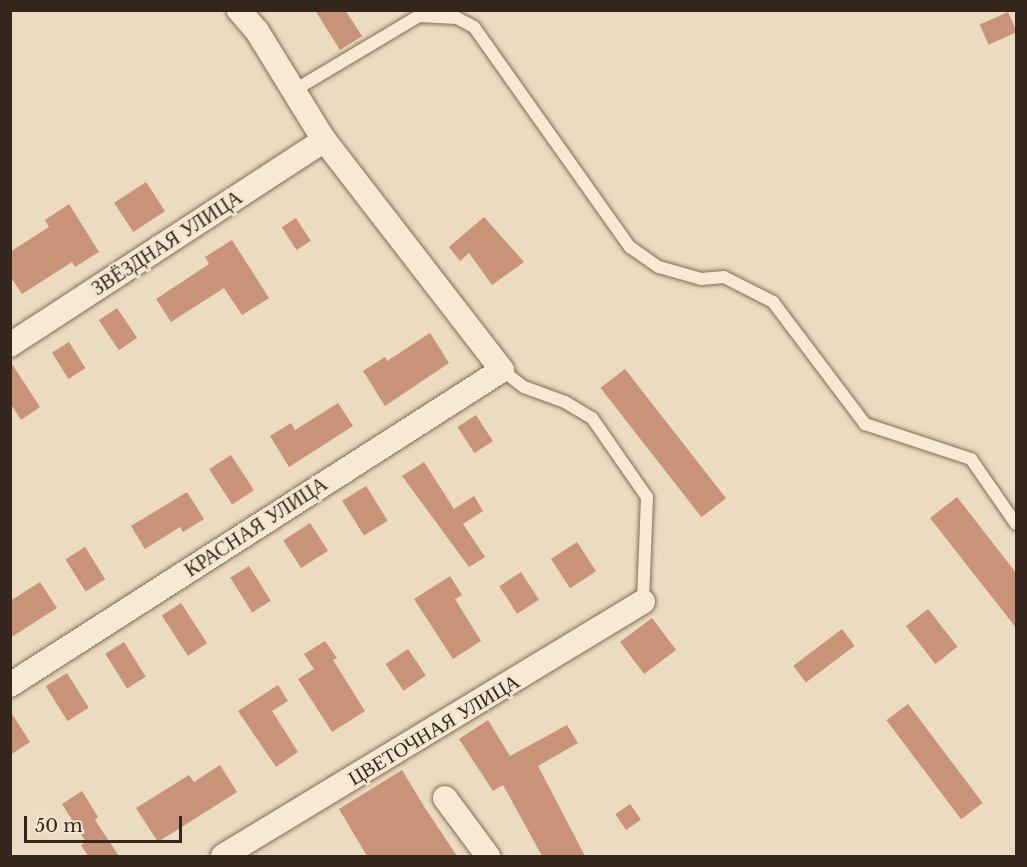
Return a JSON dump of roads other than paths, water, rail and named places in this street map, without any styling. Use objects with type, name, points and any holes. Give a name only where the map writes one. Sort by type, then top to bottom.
[{"type":"street","points":[[239,10],[324,140],[502,370]]},
{"type":"street","name":"ЗВЁЗДНАЯ УЛИЦА","points":[[10,345],[324,140]]},
{"type":"street","name":"КРАСНАЯ УЛИЦА","points":[[10,685],[502,370]]},
{"type":"street","name":"ЦВЕТОЧНАЯ УЛИЦА","points":[[223,856],[644,602]]},
{"type":"street","points":[[445,798],[488,856]]},
{"type":"lane","points":[[293,91],[419,16],[457,18],[474,27],[630,247],[659,267],[700,279],[724,277],[773,302],[866,424],[971,459],[1017,524]]},
{"type":"lane","points":[[502,370],[524,387],[565,402],[592,418],[647,497],[644,602]]}]
